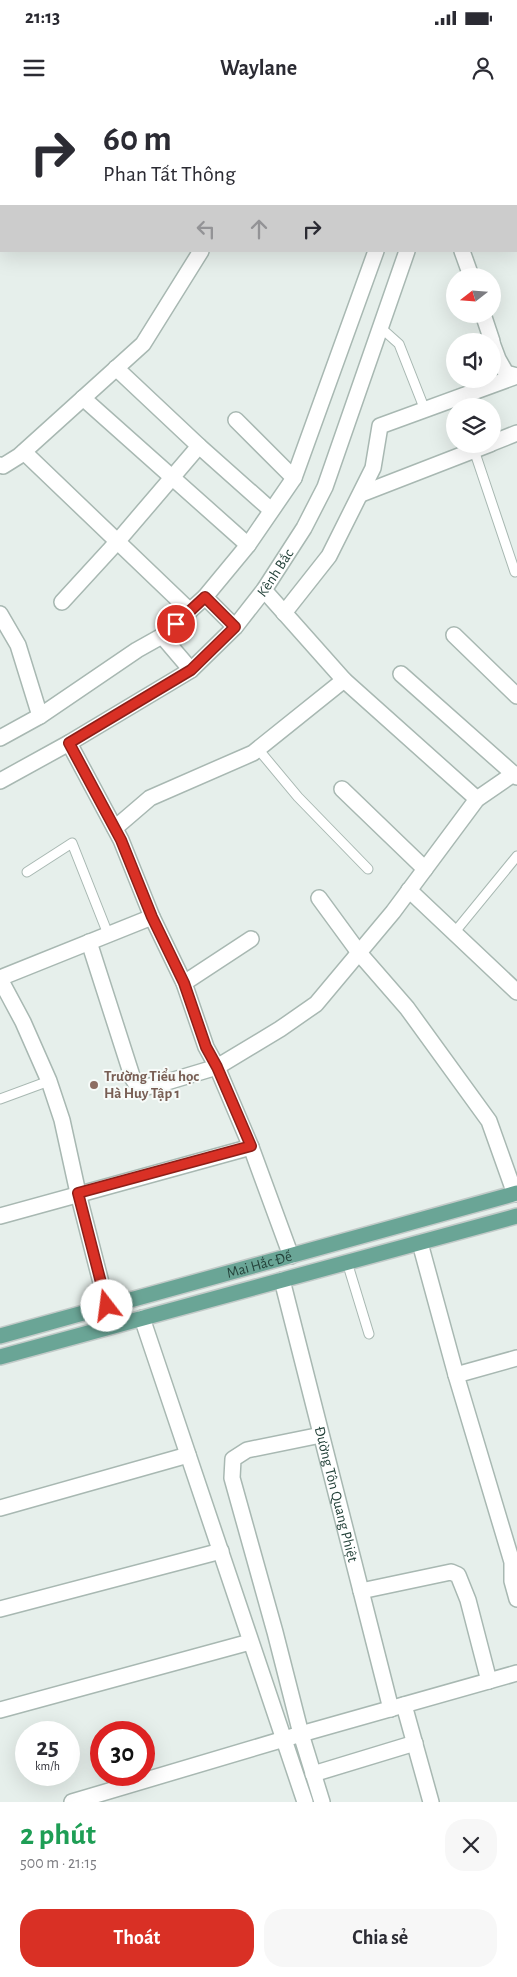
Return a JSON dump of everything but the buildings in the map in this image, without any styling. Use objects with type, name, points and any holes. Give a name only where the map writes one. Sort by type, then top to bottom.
[{"type":"main road","name":"Mai Hắc Đế","points":[[0,1336],[516,1194]]},
{"type":"main road","name":"Mai Hắc Đế","points":[[0,1357],[517,1216]]},
{"type":"main road","points":[[27,1329],[32,1348]]},
{"type":"street","points":[[0,465],[3,466],[24,452],[143,344],[200,252]]},
{"type":"street","points":[[0,738],[40,716],[137,650],[162,636],[205,597],[248,545],[294,478],[376,252]]},
{"type":"street","name":"Kênh Bắc","points":[[0,781],[69,743],[191,670],[235,627],[264,590],[304,528],[325,487],[407,252]]},
{"type":"street","points":[[462,252],[467,268]]},
{"type":"street","points":[[501,364],[506,373],[517,376]]},
{"type":"street","points":[[116,368],[271,510]]},
{"type":"street","points":[[284,613],[329,556],[373,468],[380,426],[517,376]]},
{"type":"street","points":[[83,398],[248,545]]},
{"type":"street","points":[[236,420],[294,478]]},
{"type":"street","points":[[501,439],[517,433]]},
{"type":"street","points":[[62,602],[117,542],[199,446]]},
{"type":"street","points":[[24,452],[190,611]]},
{"type":"street","points":[[360,494],[466,453]]},
{"type":"street","points":[[264,590],[344,680],[478,799]]},
{"type":"street","points":[[205,597],[235,627]]},
{"type":"street","points":[[0,614],[18,645],[40,716]]},
{"type":"street","points":[[454,635],[517,696]]},
{"type":"street","points":[[162,636],[191,670]]},
{"type":"street","points":[[89,942],[133,1079],[137,1085],[145,1087],[157,1085],[217,1067],[316,1004],[360,954],[478,799],[516,776],[401,674]]},
{"type":"street","points":[[115,828],[150,798],[252,753],[344,680]]},
{"type":"street","points":[[69,743],[115,828],[152,917],[184,983],[206,1047],[217,1067],[251,1146],[292,1256]]},
{"type":"street","points":[[342,789],[425,869]]},
{"type":"street","points":[[409,890],[517,992]]},
{"type":"street","points":[[319,898],[360,954],[407,1008],[489,1121],[516,1194]]},
{"type":"street","points":[[107,1306],[78,1193],[62,1120],[49,1081],[0,978],[152,917]]},
{"type":"street","points":[[184,983],[251,939]]},
{"type":"street","points":[[0,1216],[251,1146]]},
{"type":"street","points":[[420,1243],[456,1374],[514,1561],[512,1581],[517,1599]]},
{"type":"street","name":"Đường Tôn Quang Phiệt","points":[[282,1280],[361,1591],[397,1707],[415,1743],[431,1802]]},
{"type":"street","points":[[142,1318],[305,1802]]},
{"type":"street","points":[[456,1374],[517,1358]]},
{"type":"street","points":[[321,1435],[247,1450],[233,1459],[232,1478],[301,1734],[322,1802]]},
{"type":"street","points":[[0,1508],[188,1455]]},
{"type":"street","points":[[0,1608],[220,1551]]},
{"type":"street","points":[[361,1591],[451,1572],[458,1575],[468,1600],[490,1681]]},
{"type":"street","points":[[0,1710],[250,1642]]},
{"type":"street","points":[[72,1802],[301,1734],[517,1673]]},
{"type":"street","points":[[313,1774],[415,1743]]},
{"type":"lane","points":[[380,327],[399,344],[426,410]]},
{"type":"lane","points":[[475,453],[516,572]]},
{"type":"lane","points":[[258,749],[298,796],[368,869]]},
{"type":"lane","points":[[28,872],[72,843],[108,934]]},
{"type":"lane","points":[[454,932],[517,856]]},
{"type":"lane","points":[[0,1099],[49,1081]]},
{"type":"lane","points":[[347,1262],[369,1334]]},
{"type":"place","name":"Trường Tiểu học Hà Huy Tập 1","points":[[94,1085]]},
{"type":"route","points":[[107,1306],[78,1193],[251,1146],[217,1067],[206,1047],[184,983],[152,917],[121,840],[69,743],[191,670],[235,627],[205,597],[176,624]]}]
